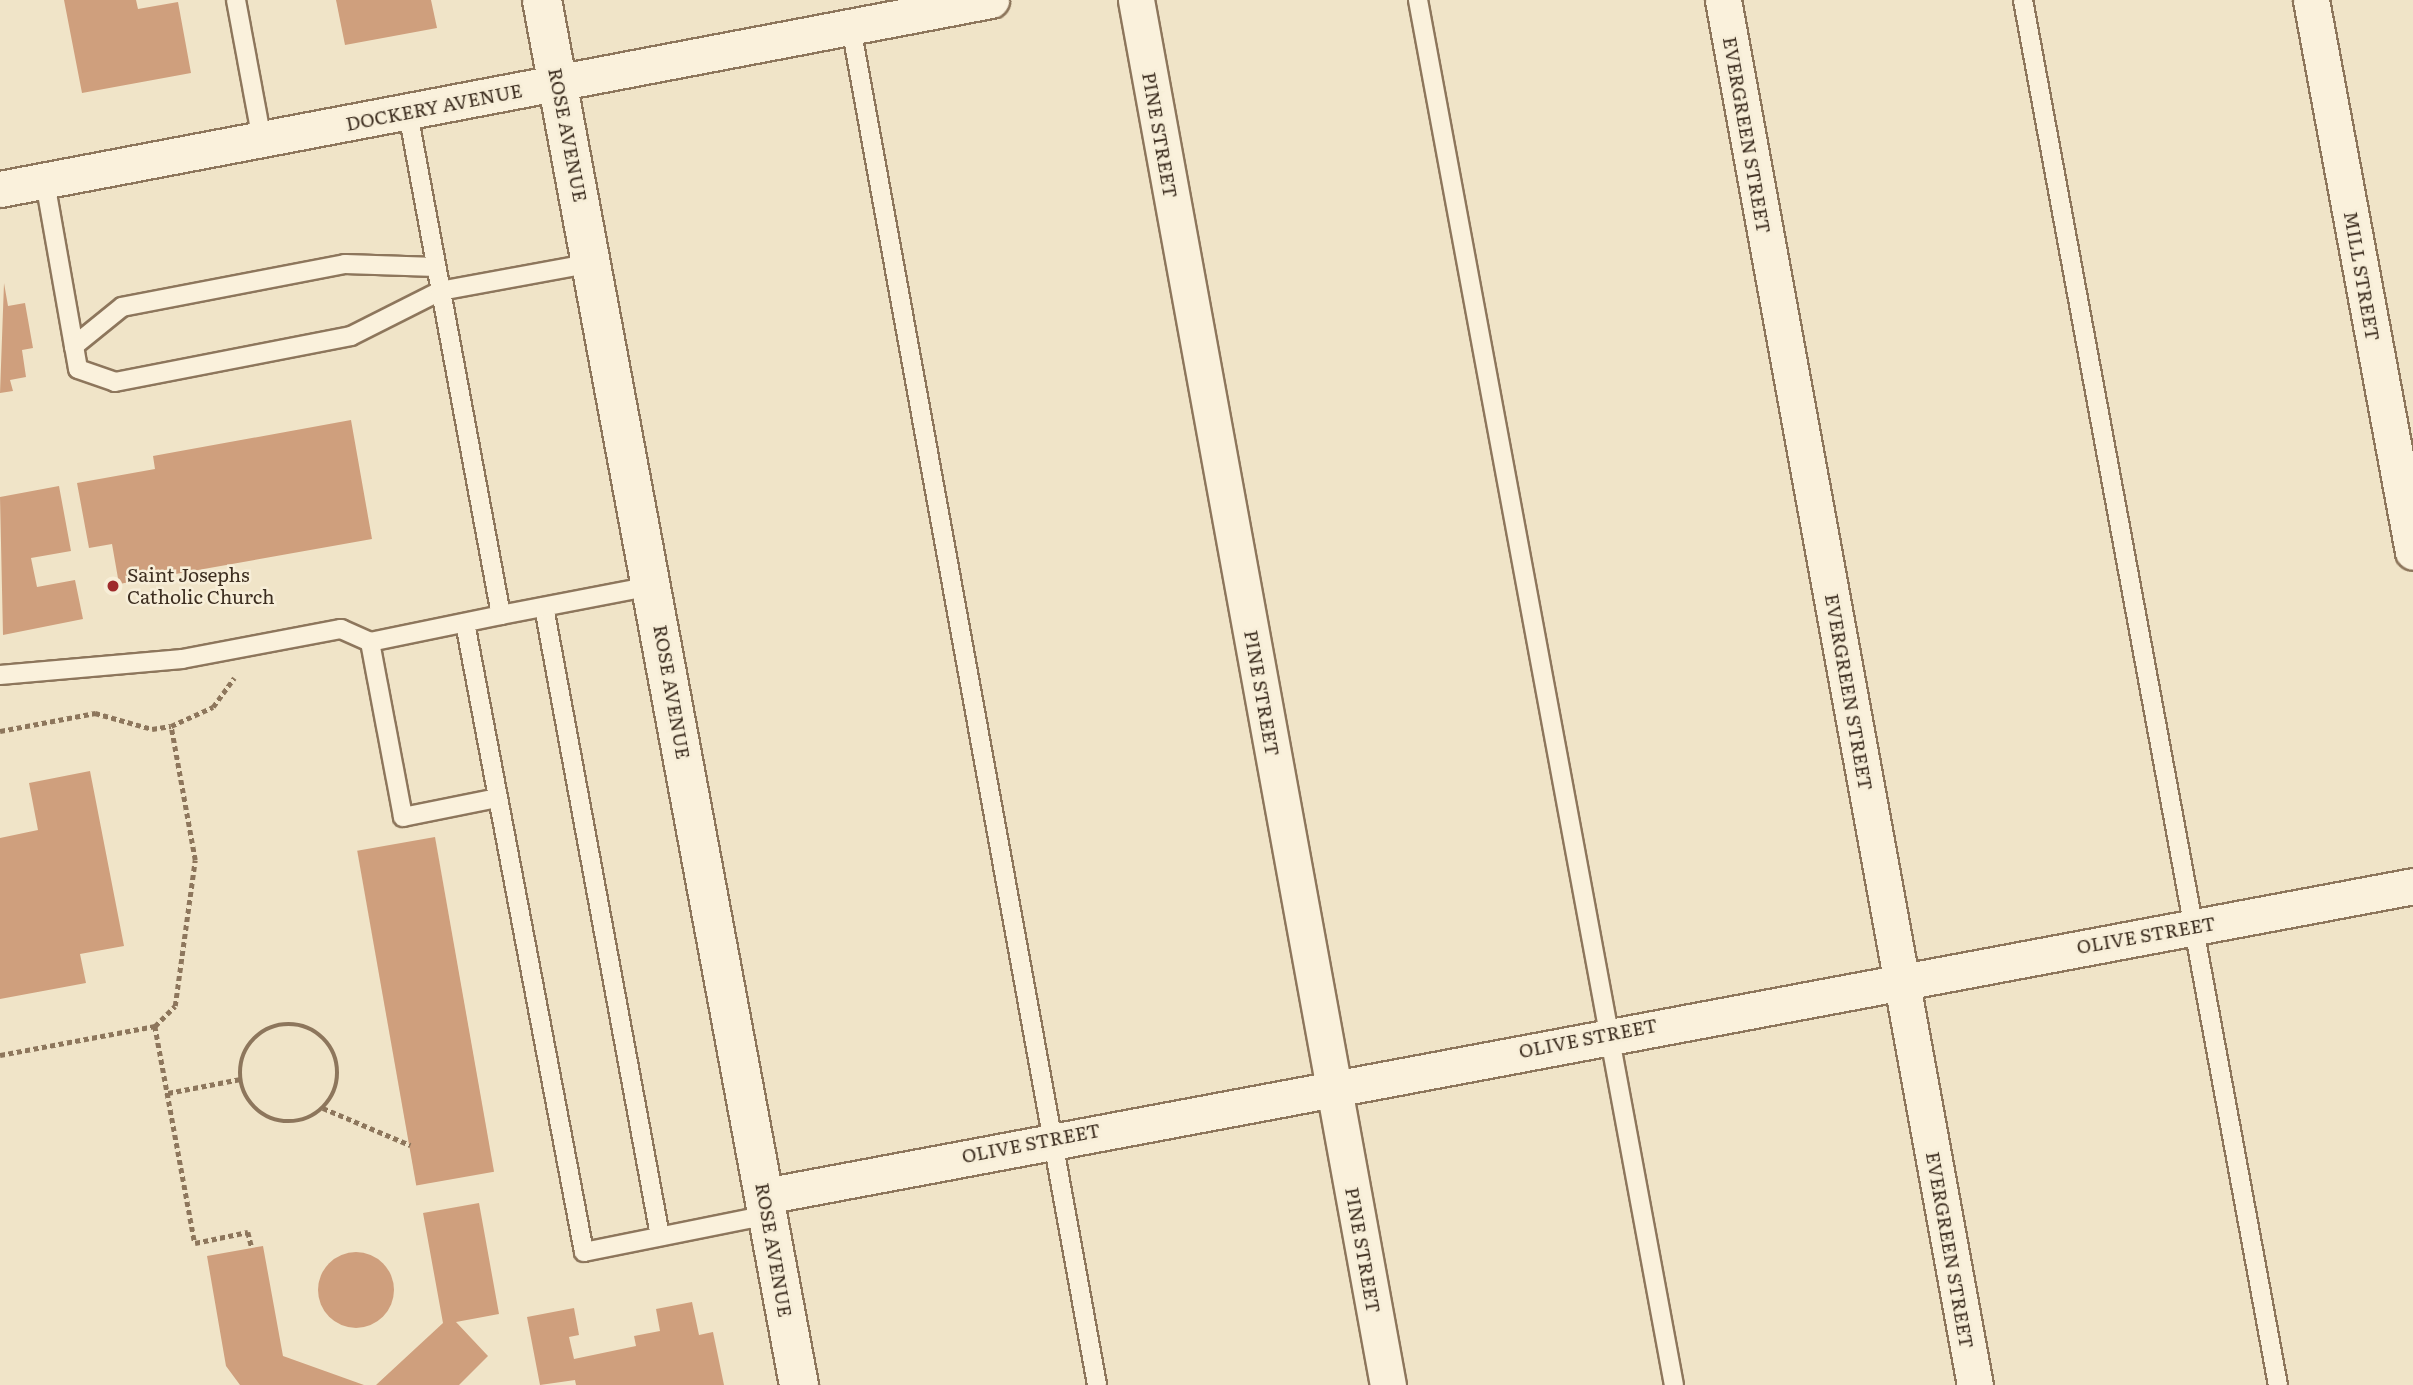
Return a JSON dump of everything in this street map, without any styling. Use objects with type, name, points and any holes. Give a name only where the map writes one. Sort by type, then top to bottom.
[{"type":"street","name":"ROSE AVENUE","points":[[542,0],[799,1385]]},
{"type":"street","name":"DOCKERY AVENUE","points":[[0,189],[991,0]]},
{"type":"street","name":"PINE STREET","points":[[1136,0],[1388,1385]]},
{"type":"street","name":"EVERGREEN STREET","points":[[1723,0],[1975,1385]]},
{"type":"street","name":"MILL STREET","points":[[2311,0],[2413,552]]},
{"type":"street","name":"OLIVE STREET","points":[[766,1205],[1051,1139],[1901,978],[2413,886]]},
{"type":"lane","points":[[236,0],[262,140]]},
{"type":"lane","points":[[1418,0],[1674,1385]]},
{"type":"lane","points":[[2023,0],[2196,926],[2278,1385]]},
{"type":"lane","points":[[851,27],[1097,1385]]},
{"type":"lane","points":[[408,113],[501,615]]},
{"type":"lane","points":[[45,182],[78,369],[115,382],[351,336],[440,291],[592,262]]},
{"type":"lane","points":[[74,345],[122,307],[345,264],[436,267]]},
{"type":"lane","points":[[0,675],[182,659],[341,629],[370,642],[652,586]]},
{"type":"lane","points":[[544,607],[660,1236]]},
{"type":"lane","points":[[465,623],[583,1251],[660,1236],[766,1205]]},
{"type":"lane","points":[[370,642],[403,817],[497,798]]},
{"type":"path","points":[[0,731],[95,713],[152,729],[171,726],[200,716],[225,696],[251,645]]},
{"type":"path","points":[[0,1055],[155,1026],[175,1006],[195,860],[171,726]]},
{"type":"path","points":[[303,1025],[322,1036],[335,1055],[338,1077],[323,1108],[295,1123],[272,1120],[254,1108],[241,1079],[246,1047],[261,1031],[303,1025]]},
{"type":"path","points":[[155,1026],[195,1242],[248,1232],[252,1248]]},
{"type":"path","points":[[167,1093],[241,1079]]},
{"type":"path","points":[[323,1108],[410,1145]]},
{"type":"building","points":[[64,0],[136,0],[138,9],[178,2],[191,73],[82,93]]},
{"type":"building","points":[[336,0],[431,0],[437,28],[345,45]]},
{"type":"building","points":[[4,283],[8,306],[25,303],[33,348],[22,350],[26,377],[10,380],[13,391],[0,393]]},
{"type":"building","points":[[351,420],[372,539],[119,584],[112,544],[89,548],[77,483],[155,469],[153,456]]},
{"type":"building","points":[[59,486],[71,551],[31,558],[37,587],[75,580],[83,619],[3,635],[0,497]]},
{"type":"building","points":[[90,771],[124,946],[80,954],[86,983],[0,999],[0,838],[38,830],[29,783]]},
{"type":"building","points":[[435,837],[494,1172],[416,1186],[357,851]]},
{"type":"building","points":[[479,1203],[499,1314],[456,1322],[488,1356],[459,1385],[376,1385],[443,1323],[423,1213]]},
{"type":"building","points":[[263,1246],[283,1356],[364,1385],[240,1385],[226,1366],[207,1256]]},
{"type":"building","points":[[356,1252],[371,1255],[383,1263],[391,1275],[394,1290],[391,1305],[383,1317],[371,1325],[356,1328],[341,1325],[329,1317],[321,1305],[318,1290],[321,1275],[329,1263],[341,1255]]},
{"type":"building","points":[[692,1302],[699,1335],[713,1332],[724,1385],[576,1385],[575,1380],[540,1385],[527,1317],[574,1308],[579,1335],[569,1337],[574,1359],[636,1346],[634,1336],[660,1331],[656,1309]]},
{"type":"place","name":"Saint Josephs Catholic Church","points":[[113,586]]}]
